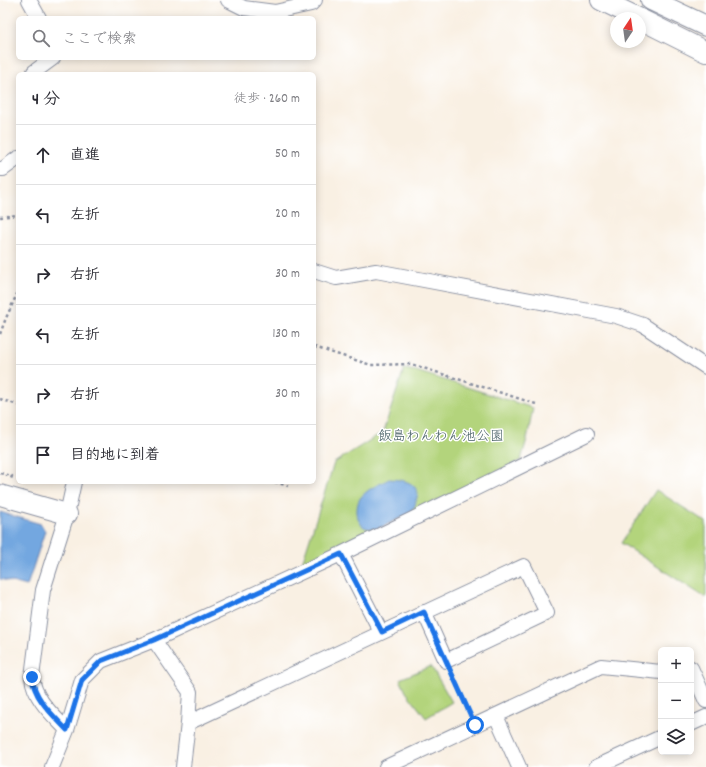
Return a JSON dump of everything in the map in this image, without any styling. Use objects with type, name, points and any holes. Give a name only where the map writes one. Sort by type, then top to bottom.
[{"type":"street","points":[[29,0],[38,16]]},
{"type":"street","points":[[228,0],[244,8],[275,12],[311,4],[315,0]]},
{"type":"street","points":[[601,0],[625,12]]},
{"type":"street","points":[[651,0],[706,26]]},
{"type":"street","points":[[646,22],[706,52]]},
{"type":"street","points":[[34,72],[50,60]]},
{"type":"street","points":[[0,169],[16,159]]},
{"type":"street","points":[[316,272],[336,278],[376,271],[616,316],[643,325],[706,367]]},
{"type":"street","points":[[52,767],[67,730],[82,680],[101,661],[154,640],[341,554],[587,434]]},
{"type":"street","points":[[67,730],[36,694],[32,677],[43,590],[67,514],[74,484]]},
{"type":"street","points":[[0,495],[67,514]]},
{"type":"street","points":[[341,554],[382,632]]},
{"type":"street","points":[[188,723],[424,612],[524,566],[547,613],[446,661],[424,612]]},
{"type":"street","points":[[154,640],[190,692],[183,767]]},
{"type":"street","points":[[386,767],[601,666],[658,672]]},
{"type":"street","points":[[694,675],[706,701]]},
{"type":"street","points":[[496,716],[520,767]]},
{"type":"street","points":[[694,723],[706,717]]},
{"type":"street","points":[[596,767],[658,738]]},
{"type":"path","points":[[0,217],[16,215]]},
{"type":"path","points":[[0,334],[16,296]]},
{"type":"path","points":[[316,348],[371,365],[411,364],[536,404]]},
{"type":"path","points":[[0,399],[16,403]]},
{"type":"path","points":[[282,484],[288,486]]},
{"type":"path","points":[[446,661],[475,725]]},
{"type":"green space","name":"飯島わんわん池公園","points":[[404,369],[416,371],[533,408],[521,460],[301,566],[334,463],[383,432]]},
{"type":"green space","points":[[656,490],[706,522],[706,598],[621,543]]},
{"type":"green space","points":[[431,666],[452,702],[426,718],[406,692],[400,679]]},
{"type":"water","points":[[389,479],[410,483],[416,489],[418,493],[411,513],[377,529],[369,529],[364,527],[359,521],[357,512],[360,499],[375,486]]},
{"type":"water","points":[[0,512],[41,524],[45,531],[27,586],[0,579]]},
{"type":"route","points":[[32,677],[36,694],[67,730],[82,680],[101,661],[154,640],[341,554],[382,632],[424,612],[475,725]]}]
